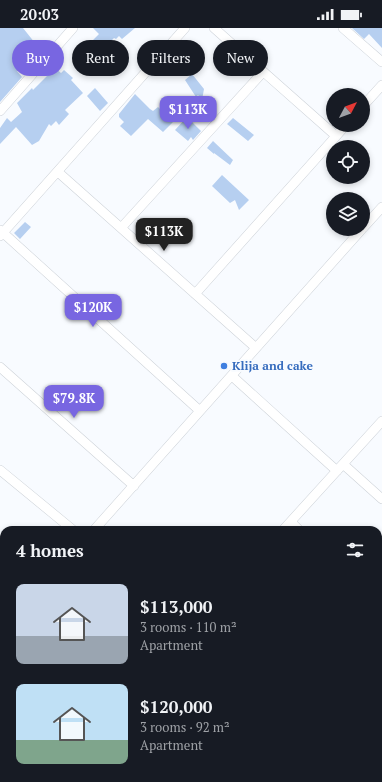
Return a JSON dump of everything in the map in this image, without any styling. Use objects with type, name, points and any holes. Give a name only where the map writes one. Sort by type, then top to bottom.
[{"type":"street","points":[[0,112],[73,28]]},
{"type":"street","points":[[185,28],[58,172],[1,233],[200,411]]},
{"type":"street","points":[[214,28],[227,40]]},
{"type":"street","points":[[343,28],[382,62]]},
{"type":"street","points":[[121,228],[259,76]]},
{"type":"street","points":[[268,76],[336,136]]},
{"type":"street","points":[[370,98],[382,85]]},
{"type":"street","points":[[195,294],[340,132]]},
{"type":"street","points":[[58,172],[256,348]]},
{"type":"street","points":[[370,221],[382,207]]},
{"type":"street","points":[[98,526],[357,236]]},
{"type":"street","points":[[0,367],[134,486]]},
{"type":"street","points":[[232,376],[340,468],[382,499]]},
{"type":"street","points":[[288,526],[382,422]]},
{"type":"street","points":[[0,470],[68,526]]},
{"type":"street","points":[[291,522],[296,526]]},
{"type":"building","points":[[0,28],[23,28],[33,40],[12,40],[12,76],[22,77],[0,102]]},
{"type":"building","points":[[93,28],[135,28],[122,39],[119,36],[112,40],[93,40],[99,34]]},
{"type":"building","points":[[352,28],[382,28],[382,48],[369,34],[364,39]]},
{"type":"building","points":[[64,70],[73,78],[71,80],[83,93],[65,110],[69,114],[59,125],[56,121],[51,126],[49,124],[39,141],[32,145],[16,127],[0,144],[0,128],[7,118],[11,122],[22,112],[17,103],[32,88],[33,90],[47,76],[64,76]]},
{"type":"building","points":[[190,76],[194,76],[204,89],[202,100],[198,95],[196,97],[185,80]]},
{"type":"building","points":[[95,88],[108,103],[100,111],[87,96]]},
{"type":"building","points":[[135,94],[153,111],[158,107],[173,122],[163,132],[148,119],[131,136],[120,126],[124,122],[119,117],[119,114]]},
{"type":"building","points":[[187,117],[201,131],[193,140],[191,137],[188,141],[175,130]]},
{"type":"building","points":[[233,118],[254,135],[248,141],[227,124]]},
{"type":"building","points":[[213,141],[233,160],[230,165],[207,148]]},
{"type":"building","points":[[222,175],[249,200],[239,210],[235,200],[230,203],[212,186]]},
{"type":"building","points":[[25,222],[31,227],[20,239],[14,233]]},
{"type":"place","name":"Klija and cake","points":[[224,366]]}]
